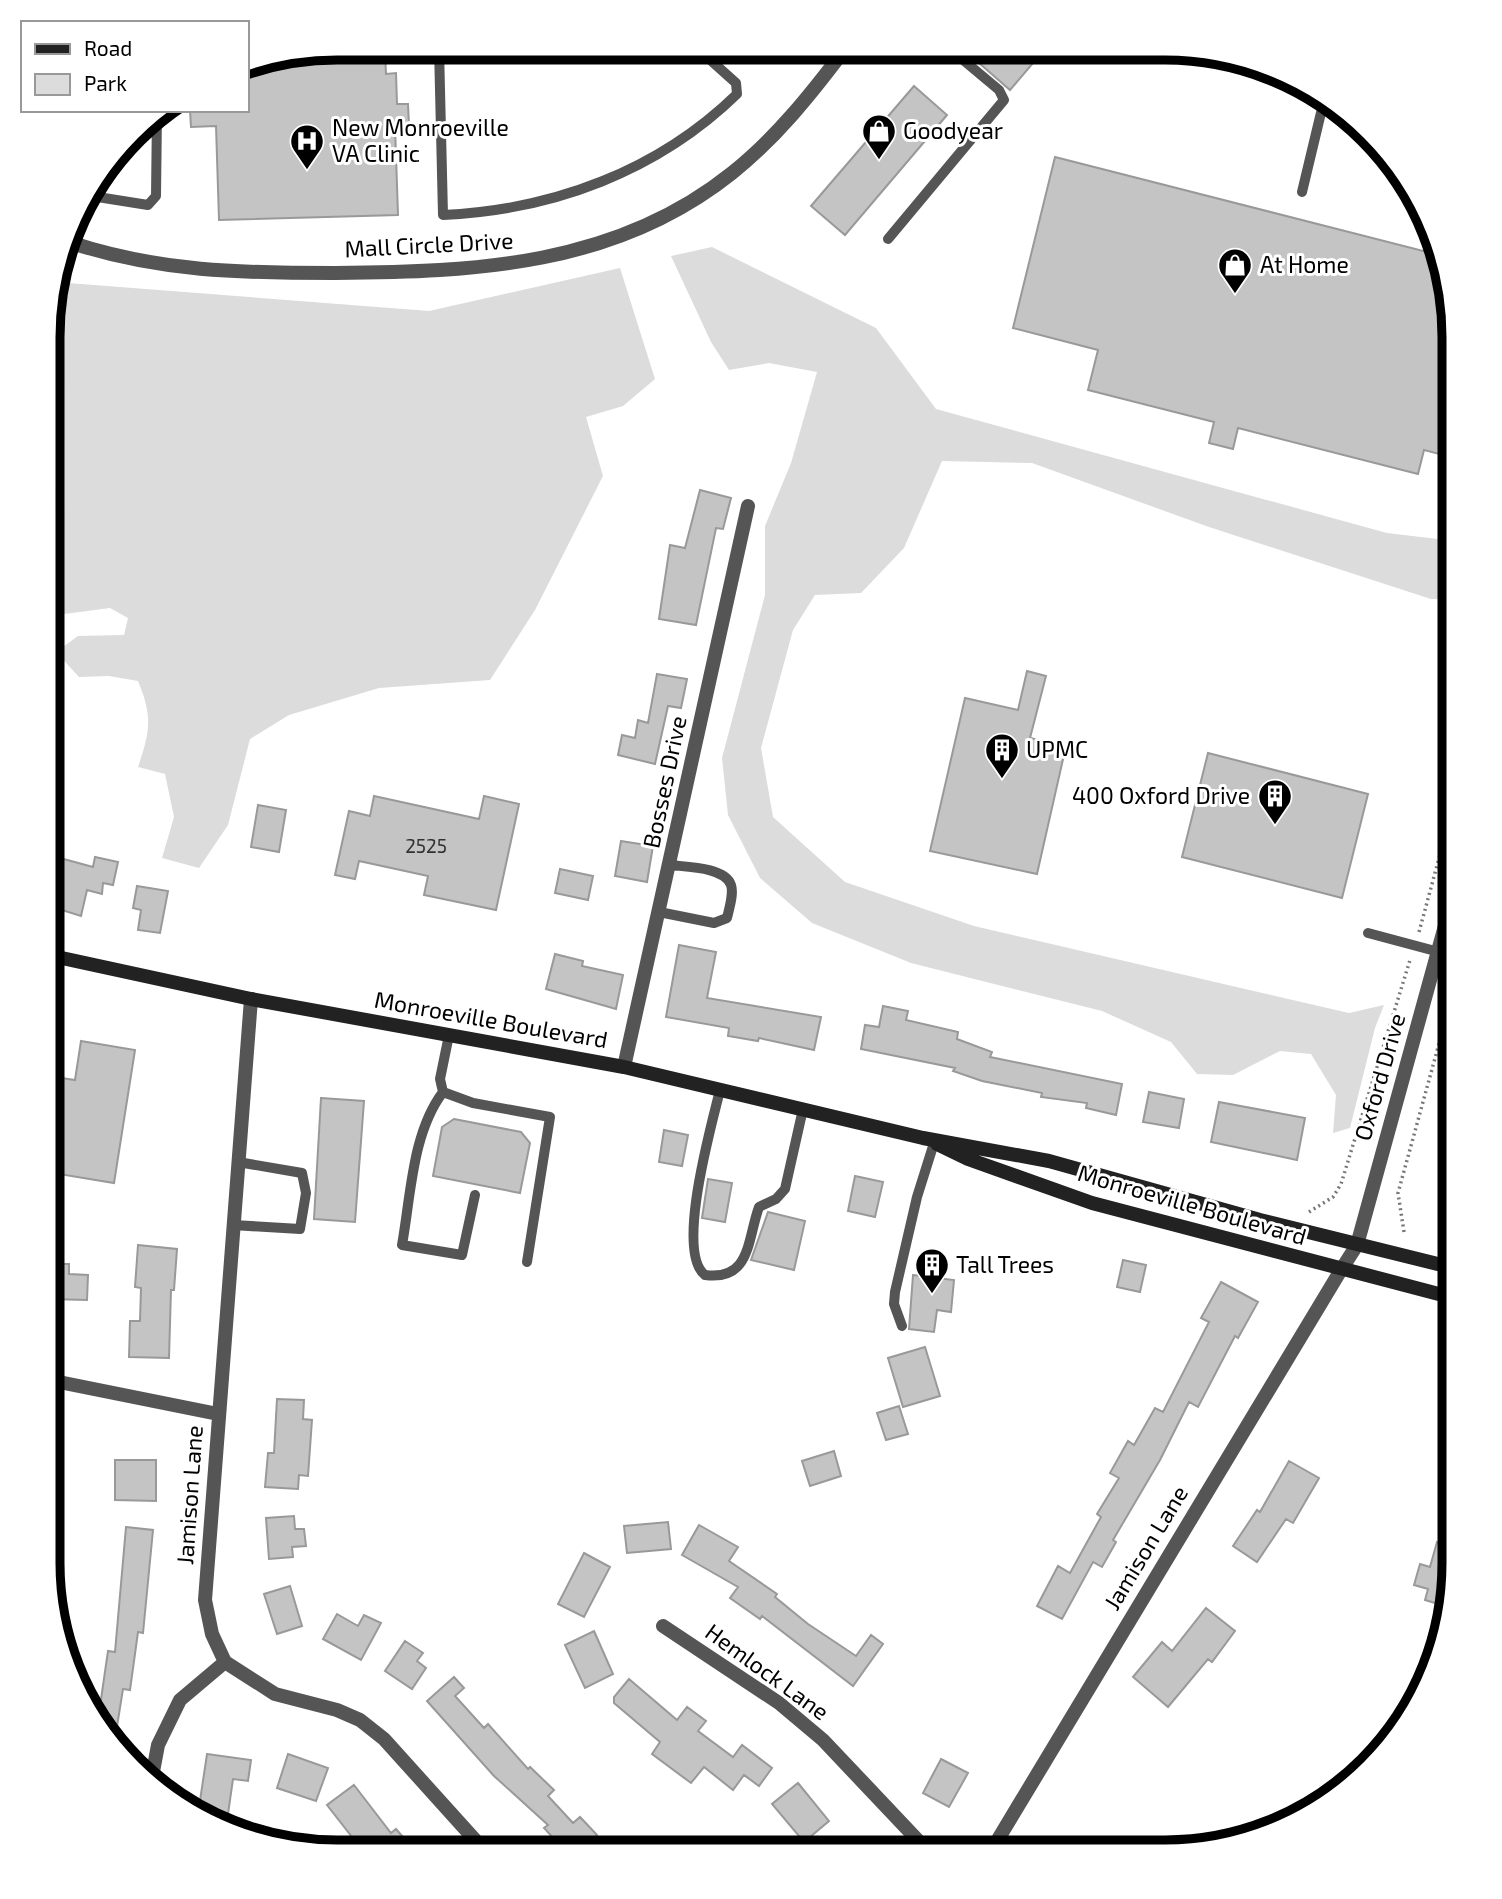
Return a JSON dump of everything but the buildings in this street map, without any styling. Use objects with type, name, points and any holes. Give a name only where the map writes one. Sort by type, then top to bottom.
[{"type":"main road","name":"Monroeville Boulevard","points":[[60,958],[251,999],[624,1067],[928,1141],[1049,1161],[1357,1245],[1443,1265]]},
{"type":"main road","name":"Monroeville Boulevard","points":[[928,1141],[968,1159],[1092,1203],[1443,1295]]},
{"type":"street","name":"Mall Circle Drive","points":[[75,244],[126,260],[193,271],[235,273],[430,272],[541,259],[637,228],[730,175],[785,123],[836,60]]},
{"type":"street","name":"Bosses Drive","points":[[624,1067],[748,506]]},
{"type":"street","name":"Oxford Drive","points":[[1341,1270],[1357,1245],[1443,936]]},
{"type":"street","name":"Jamison Lane","points":[[225,1662],[212,1634],[205,1600],[251,999]]},
{"type":"street","name":"Jamison Lane","points":[[997,1840],[1341,1270]]},
{"type":"street","points":[[60,1382],[218,1414]]},
{"type":"street","name":"Hemlock Lane","points":[[663,1626],[779,1703],[823,1740],[918,1840]]},
{"type":"street","points":[[153,1770],[158,1745],[180,1700],[225,1662],[275,1694],[337,1710],[360,1720],[384,1740],[475,1840]]},
{"type":"lane","points":[[439,60],[443,215],[476,214],[550,201],[644,164],[708,123],[737,94],[736,83],[710,60]]},
{"type":"lane","points":[[888,239],[1004,100],[999,90],[963,60]]},
{"type":"lane","points":[[1302,192],[1322,108]]},
{"type":"lane","points":[[97,198],[148,205],[156,197],[157,126]]},
{"type":"lane","points":[[659,912],[714,923],[727,918],[732,891],[726,878],[716,873],[670,865]]},
{"type":"lane","points":[[1368,933],[1439,952]]},
{"type":"lane","points":[[449,1035],[440,1079],[443,1092],[428,1115],[422,1133],[402,1245],[462,1255],[475,1195]]},
{"type":"lane","points":[[720,1090],[701,1178],[692,1238],[701,1272],[718,1276],[736,1270],[742,1264],[758,1210],[785,1189],[803,1109]]},
{"type":"lane","points":[[443,1092],[472,1103],[550,1117],[527,1262]]},
{"type":"lane","points":[[902,1326],[894,1304],[895,1292],[928,1141]]},
{"type":"lane","points":[[233,1225],[300,1229],[306,1193],[302,1172],[238,1162]]},
{"type":"path","points":[[1309,1212],[1333,1197],[1341,1184],[1415,945],[1443,840]]},
{"type":"path","points":[[1404,1231],[1398,1193],[1443,1029]]},
{"type":"green space","points":[[712,247],[876,328],[936,409],[1387,533],[1443,540],[1443,599],[1431,599],[1209,527],[1032,463],[942,461],[904,548],[861,593],[815,595],[793,630],[761,748],[773,817],[845,882],[974,926],[1349,1013],[1384,1005],[1375,1028],[1350,1128],[1333,1133],[1336,1095],[1311,1054],[1280,1051],[1233,1075],[1197,1074],[1171,1042],[1102,1011],[911,963],[812,923],[760,878],[728,815],[722,758],[765,595],[765,526],[791,463],[817,372],[769,363],[729,370],[711,342],[671,256]]},
{"type":"green space","points":[[620,268],[655,379],[623,406],[586,417],[603,476],[535,610],[490,680],[379,688],[289,715],[250,739],[228,825],[199,868],[162,858],[174,817],[165,774],[138,767],[147,733],[148,715],[138,681],[109,676],[79,677],[60,656],[60,649],[78,636],[124,635],[128,618],[110,608],[60,615],[60,318],[65,283],[429,311]]},
{"type":"place","name":"Goodyear","points":[[879,161]]},
{"type":"place","name":"New Monroeville VA Clinic","points":[[307,171]]},
{"type":"place","name":"At Home","points":[[1235,295]]},
{"type":"place","name":"UPMC","points":[[1002,780]]},
{"type":"place","name":"400 Oxford Drive","points":[[1275,826]]},
{"type":"place","name":"Tall Trees","points":[[932,1295]]}]
